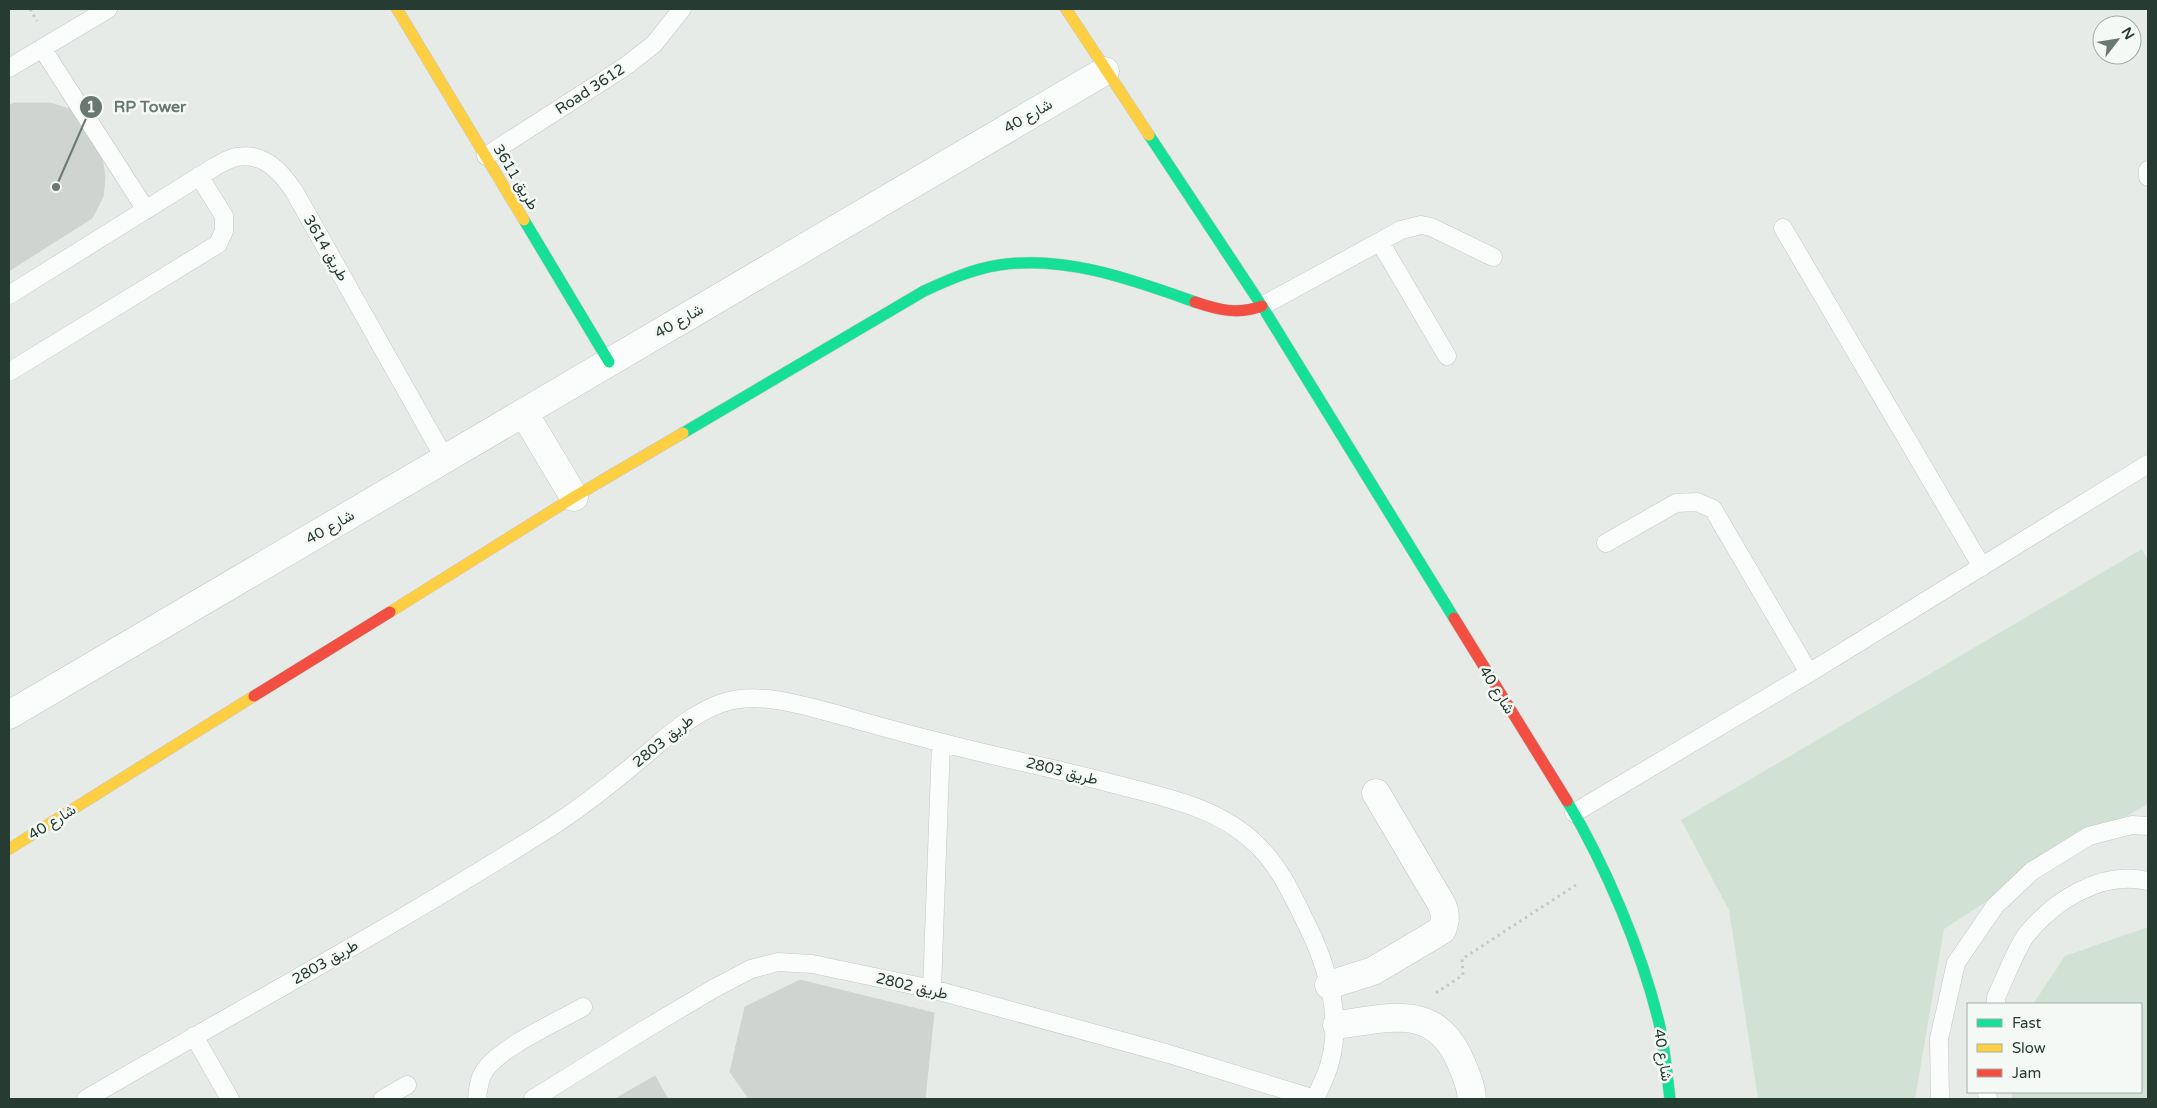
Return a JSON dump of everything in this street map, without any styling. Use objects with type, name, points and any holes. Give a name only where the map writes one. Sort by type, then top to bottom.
[{"type":"street","name":"طريق 3611","points":[[397,9],[609,362]]},
{"type":"street","points":[[1066,9],[1105,71]]},
{"type":"street","name":"شارع 40","points":[[9,715],[1105,71],[1262,306],[1574,813],[1611,886],[1639,957],[1660,1028],[1670,1099]]},
{"type":"street","name":"شارع 40","points":[[9,849],[574,497],[924,291],[962,274],[1001,264],[1041,262],[1082,267],[1220,310],[1248,311],[1262,306]]},
{"type":"street","points":[[524,413],[574,497]]},
{"type":"street","points":[[1330,985],[1349,980],[1379,967],[1442,930],[1445,921],[1445,911],[1441,903],[1376,793]]},
{"type":"street","points":[[1337,1025],[1410,1017],[1428,1022],[1444,1034],[1455,1049],[1464,1070],[1472,1099]]},
{"type":"lane","points":[[9,68],[108,9]]},
{"type":"lane","name":"Road 3612","points":[[486,156],[626,66],[654,44],[682,9]]},
{"type":"lane","points":[[42,48],[146,210]]},
{"type":"lane","name":"طريق 3614","points":[[9,294],[216,166],[238,156],[261,158],[281,172],[445,458]]},
{"type":"lane","points":[[2148,170],[2148,177]]},
{"type":"lane","points":[[9,372],[218,244],[224,231],[224,216],[200,176]]},
{"type":"lane","points":[[1262,306],[1401,230],[1421,225],[1431,227],[1493,257]]},
{"type":"lane","points":[[1783,228],[1982,567]]},
{"type":"lane","points":[[1380,242],[1447,356]]},
{"type":"lane","points":[[1574,813],[1809,673],[2148,464]]},
{"type":"lane","points":[[1606,544],[1676,503],[1697,502],[1713,509],[1809,673]]},
{"type":"lane","name":"طريق 2803","points":[[86,1099],[428,904],[494,864],[561,820],[628,770],[697,714],[726,702],[758,698],[788,702],[941,743],[1046,767],[1175,800],[1207,810],[1236,827],[1261,849],[1281,876],[1320,953],[1330,985],[1337,1025],[1330,1063],[1315,1099]]},
{"type":"lane","points":[[932,989],[941,743]]},
{"type":"lane","points":[[1940,1099],[1939,1039],[1956,963],[1995,906],[2032,871],[2089,836],[2132,825],[2148,826]]},
{"type":"lane","points":[[1996,1003],[1996,997],[2026,935],[2063,900],[2105,880],[2148,881]]},
{"type":"lane","name":"طريق 2802","points":[[533,1099],[644,1030],[751,969],[778,962],[812,964],[932,989],[1169,1054],[1315,1099]]},
{"type":"lane","points":[[477,1099],[478,1088],[484,1071],[495,1059],[519,1043],[583,1007]]},
{"type":"lane","points":[[194,1036],[230,1099]]},
{"type":"lane","points":[[383,1099],[407,1085]]},
{"type":"path","points":[[1428,1022],[1436,993],[1463,974],[1462,959],[1602,868]]},
{"type":"green space","points":[[2142,549],[2148,560],[2148,804],[2069,848],[1944,929],[1915,1099],[1758,1099],[1729,910],[1681,820]]},
{"type":"green space","points":[[2148,927],[2148,1099],[2012,1099],[2012,1093],[2142,1093],[2142,1003],[2034,1003],[2065,956]]},
{"type":"building","points":[[14,103],[50,103],[73,110],[102,156],[105,178],[103,197],[92,218],[9,271],[9,106]]},
{"type":"building","points":[[800,980],[934,1013],[925,1099],[749,1099],[730,1072],[745,1007]]},
{"type":"building","points":[[655,1076],[668,1099],[615,1099]]},
{"type":"traffic: fast","points":[[1149,135],[1262,306],[1454,618]]},
{"type":"traffic: fast","points":[[524,220],[609,362]]},
{"type":"traffic: fast","points":[[683,433],[924,291],[980,269],[999,265],[1049,263],[1123,278],[1195,302]]},
{"type":"traffic: fast","points":[[1567,801],[1596,853],[1622,911],[1644,970],[1660,1027],[1670,1099]]},
{"type":"traffic: slow","points":[[397,9],[524,220]]},
{"type":"traffic: slow","points":[[1066,9],[1149,135]]},
{"type":"traffic: slow","points":[[390,612],[574,497],[683,433]]},
{"type":"traffic: slow","points":[[9,849],[254,696]]},
{"type":"traffic: jam","points":[[1195,302],[1237,311],[1262,306]]},
{"type":"traffic: jam","points":[[254,696],[390,612]]},
{"type":"traffic: jam","points":[[1454,618],[1567,801]]},
{"type":"place","name":"RP Tower","points":[[56,187]]}]
